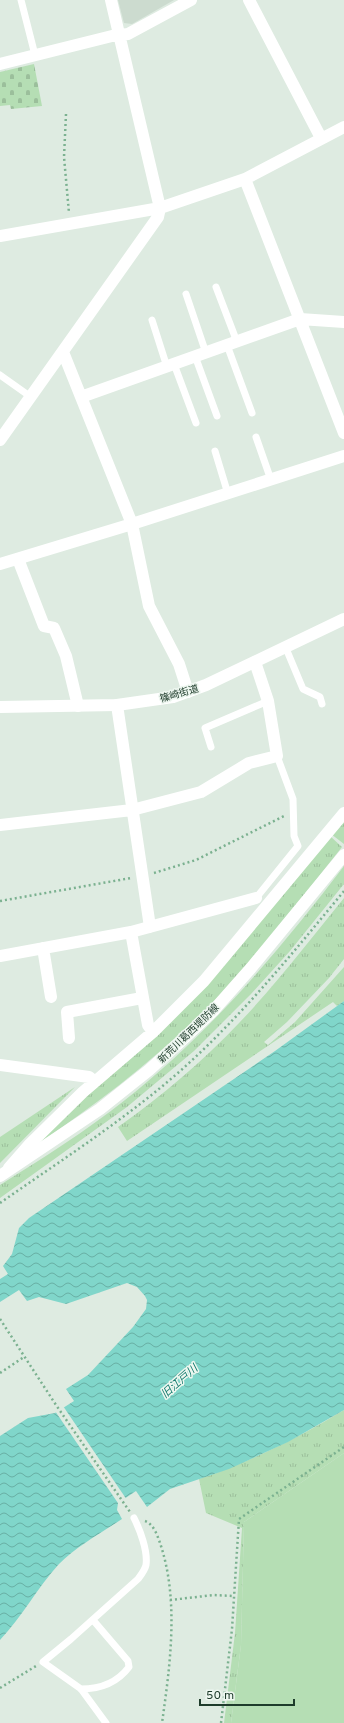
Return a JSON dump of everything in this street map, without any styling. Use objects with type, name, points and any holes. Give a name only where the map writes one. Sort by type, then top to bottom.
[{"type":"street","points":[[0,440],[158,217],[160,208],[120,35],[110,0]]},
{"type":"street","points":[[0,64],[128,34],[191,0]]},
{"type":"street","points":[[249,0],[321,138]]},
{"type":"street","points":[[0,236],[160,208],[245,179],[344,127]]},
{"type":"street","points":[[245,179],[344,433]]},
{"type":"street","points":[[81,397],[300,319],[344,322]]},
{"type":"street","points":[[63,352],[132,524],[149,606],[179,664],[188,692]]},
{"type":"street","points":[[0,564],[228,494],[344,456]]},
{"type":"street","points":[[18,559],[44,626],[54,628],[66,656],[78,706]]},
{"type":"street","name":"篠崎街道","points":[[0,707],[117,705],[173,697],[188,692],[255,662],[285,646],[344,619]]},
{"type":"street","points":[[0,825],[132,810],[201,792],[249,763],[277,756],[268,701],[255,662]]},
{"type":"street","points":[[117,705],[150,927]]},
{"type":"street","points":[[3,1174],[30,1144],[94,1081],[153,1032],[204,981],[344,814]]},
{"type":"street","name":"新荒川葛西堤防線","points":[[3,1174],[100,1109],[149,1070],[180,1042],[213,1011],[344,855]]},
{"type":"street","points":[[0,956],[131,932],[256,898]]},
{"type":"street","points":[[131,932],[142,998],[148,1025],[153,1032]]},
{"type":"street","points":[[44,948],[51,996]]},
{"type":"street","points":[[69,1038],[66,1012],[142,998]]},
{"type":"street","points":[[0,1065],[89,1077],[94,1081]]},
{"type":"lane","points":[[21,0],[35,56]]},
{"type":"lane","points":[[216,287],[252,413]]},
{"type":"lane","points":[[186,294],[217,416]]},
{"type":"lane","points":[[152,320],[196,423]]},
{"type":"lane","points":[[0,375],[31,396]]},
{"type":"lane","points":[[256,437],[272,480]]},
{"type":"lane","points":[[215,451],[228,494]]},
{"type":"lane","points":[[285,646],[303,689],[320,697],[322,704]]},
{"type":"lane","points":[[211,748],[205,728],[268,701]]},
{"type":"lane","points":[[256,898],[298,846],[294,836],[293,799],[277,756]]},
{"type":"lane","points":[[106,1723],[81,1689],[43,1662],[93,1620],[138,1579],[146,1565],[142,1536],[134,1518]]},
{"type":"lane","points":[[81,1689],[96,1689],[105,1686],[126,1671],[129,1667],[128,1661],[93,1620]]},
{"type":"path","points":[[66,114],[64,157],[69,216]]},
{"type":"path","points":[[1,1320],[56,1405],[134,1518],[147,1521],[152,1525],[159,1539],[168,1575],[170,1600],[170,1648],[162,1723]]},
{"type":"path","points":[[0,1374],[24,1357]]},
{"type":"path","points":[[221,1723],[234,1596],[238,1519],[344,1447]]},
{"type":"path","points":[[170,1600],[214,1595],[234,1596]]},
{"type":"path","points":[[0,1688],[43,1662]]},
{"type":"shaded area","points":[[118,0],[174,0],[132,24],[124,23]]},
{"type":"green space","points":[[34,64],[42,106],[11,109],[10,105],[0,106],[0,72]]},
{"type":"green space","points":[[344,819],[344,844],[331,834]]},
{"type":"green space","points":[[330,836],[342,847],[242,971],[206,1009],[165,1047],[123,1082],[33,1147],[88,1091],[134,1054]]},
{"type":"green space","points":[[344,866],[344,884],[290,951],[251,994],[194,1051],[127,1107],[0,1198],[0,1185],[95,1123],[125,1100],[186,1047],[215,1019],[269,960]]},
{"type":"green space","points":[[344,898],[344,959],[329,978],[287,1022],[264,1042],[268,1045],[295,1022],[344,967],[344,1001],[337,1006],[333,1002],[127,1141],[118,1127],[182,1078],[226,1036],[280,977]]},
{"type":"green space","points":[[75,1087],[1,1162],[0,1163],[0,1137]]},
{"type":"green space","points":[[344,1410],[344,1453],[244,1522],[241,1645],[231,1723],[224,1723],[235,1633],[242,1528],[206,1513],[199,1479],[237,1465],[273,1449]]},
{"type":"green space","points":[[344,1453],[344,1723],[231,1723],[241,1645],[244,1522]]},
{"type":"water","name":"旧江戸川","points":[[344,1001],[344,1410],[288,1442],[229,1469],[170,1489],[147,1507],[136,1491],[118,1503],[117,1510],[122,1519],[66,1557],[0,1640],[0,1436],[28,1418],[55,1413],[74,1401],[66,1389],[88,1375],[133,1327],[146,1309],[147,1300],[137,1287],[127,1283],[66,1304],[39,1297],[27,1301],[19,1290],[0,1302],[0,1279],[8,1274],[3,1266],[12,1254],[19,1228],[29,1218],[275,1051]]},
{"type":"pier","points":[[63,1406],[127,1500],[120,1506],[55,1411]]}]
